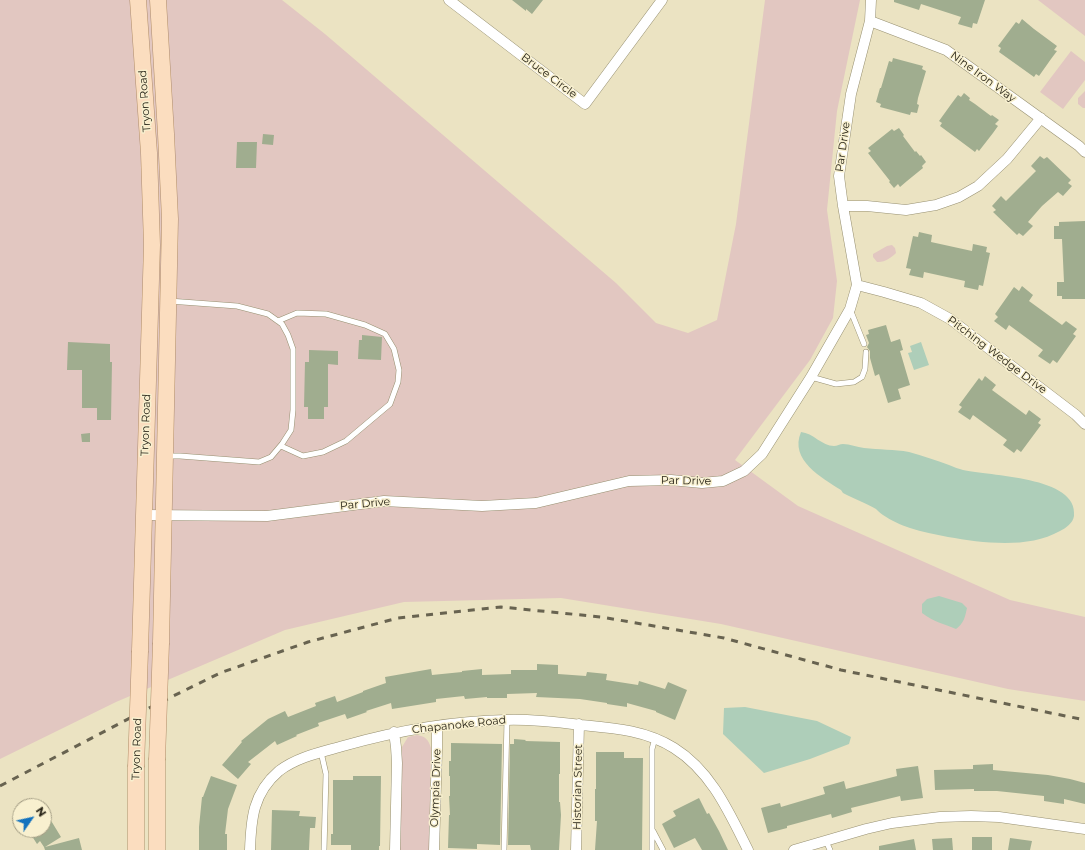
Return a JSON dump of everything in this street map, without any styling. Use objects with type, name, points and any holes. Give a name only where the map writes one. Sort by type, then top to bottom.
[{"type":"main road","name":"Tryon Road","points":[[136,850],[136,767],[151,224],[148,135],[138,0]]},
{"type":"main road","name":"Tryon Road","points":[[157,850],[157,760],[170,241],[169,188],[158,0]]},
{"type":"street","name":"Bruce Circle","points":[[449,0],[585,104],[662,0]]},
{"type":"street","name":"Par Drive","points":[[144,515],[267,516],[384,501],[482,506],[536,503],[629,481],[671,480],[702,483],[723,481],[744,471],[762,454],[810,377],[850,309],[857,285],[839,176],[850,101],[870,21],[871,0]]},
{"type":"street","name":"Nine Iron Way","points":[[870,21],[946,50],[1041,118],[1085,152]]},
{"type":"street","points":[[843,206],[867,206],[906,210],[936,205],[959,197],[978,186],[1007,159],[1041,118]]},
{"type":"street","name":"Pitching Wedge Drive","points":[[857,285],[921,303],[950,318],[1070,410],[1085,424]]},
{"type":"street","name":"Chapanoke Road","points":[[250,850],[251,825],[257,802],[265,786],[279,771],[288,765],[321,752],[394,732],[479,721],[534,720],[610,727],[632,731],[655,738],[674,748],[686,756],[710,780],[748,850]]},
{"type":"street","name":"Historian Street","points":[[576,850],[579,724]]},
{"type":"street","name":"Olympia Drive","points":[[434,850],[437,726]]},
{"type":"street","points":[[394,732],[397,763],[395,850]]},
{"type":"street","points":[[794,850],[828,845],[866,829],[892,823],[940,817],[999,817],[1085,829]]},
{"type":"lane","points":[[165,456],[259,462],[271,457],[281,446],[291,430],[293,410],[293,349],[282,324],[268,314],[237,306],[168,301]]},
{"type":"lane","points":[[850,309],[864,344]]},
{"type":"lane","points":[[278,321],[297,313],[326,314],[365,325],[385,334],[394,349],[399,370],[398,382],[390,404],[346,441],[323,452],[303,456],[281,446]]},
{"type":"lane","points":[[810,377],[836,384],[854,382],[862,377],[865,369],[866,352]]},
{"type":"lane","points":[[504,850],[507,720]]},
{"type":"lane","points":[[652,850],[652,749],[655,738]]},
{"type":"lane","points":[[321,752],[326,774],[324,850]]},
{"type":"lane","points":[[652,830],[663,850]]},
{"type":"shaded area","points":[[0,0],[282,0],[325,34],[616,283],[656,323],[688,333],[717,320],[736,224],[765,0],[860,0],[837,111],[827,210],[837,281],[833,318],[810,360],[735,460],[798,506],[1010,600],[1085,617],[1085,701],[1008,689],[721,624],[561,598],[404,602],[285,630],[116,702],[0,759]]},
{"type":"shaded area","points":[[1038,0],[1085,0],[1085,36]]},
{"type":"shaded area","points":[[1071,51],[1085,62],[1085,80],[1063,109],[1040,92]]},
{"type":"shaded area","points":[[1085,91],[1085,108],[1083,108],[1078,104],[1078,98]]},
{"type":"shaded area","points":[[892,245],[895,248],[896,253],[885,261],[877,262],[873,257],[873,254],[887,246]]},
{"type":"shaded area","points":[[921,342],[929,365],[914,370],[908,353],[912,352],[910,346]]},
{"type":"shaded area","points":[[801,432],[810,435],[825,444],[835,446],[846,444],[864,448],[909,452],[963,470],[1030,480],[1048,485],[1062,493],[1072,503],[1074,516],[1071,523],[1060,531],[1047,537],[1020,542],[1005,543],[976,541],[948,537],[910,528],[892,521],[876,509],[843,493],[809,467],[803,459],[800,451],[798,442]]},
{"type":"shaded area","points":[[939,596],[962,603],[967,608],[965,617],[956,629],[934,620],[922,613],[922,604],[927,599]]},
{"type":"shaded area","points":[[745,707],[817,721],[851,737],[849,744],[810,759],[764,773],[723,734],[724,708]]},
{"type":"shaded area","points":[[417,735],[426,739],[431,748],[429,850],[400,850],[402,747],[408,737]]},
{"type":"building","points":[[512,0],[543,0],[532,14]]},
{"type":"building","points":[[894,0],[985,0],[977,24],[973,23],[972,28],[958,24],[961,17],[921,4],[919,10],[894,2]]},
{"type":"building","points":[[1022,19],[1057,46],[1054,50],[1057,51],[1039,76],[1036,74],[1034,77],[999,52],[1001,48],[998,46],[1016,22],[1019,24]]},
{"type":"building","points":[[893,58],[923,66],[922,69],[926,71],[918,98],[917,104],[919,105],[917,113],[911,112],[910,115],[880,107],[881,104],[876,102],[889,61],[892,62]]},
{"type":"building","points":[[964,93],[970,98],[969,100],[999,120],[995,124],[998,126],[993,133],[979,151],[977,149],[975,152],[940,126],[942,123],[939,121],[958,95],[961,97]]},
{"type":"building","points":[[899,128],[915,152],[916,151],[920,156],[921,155],[926,162],[922,166],[923,168],[900,187],[898,184],[894,188],[868,153],[871,151],[868,148],[892,129],[894,131]]},
{"type":"building","points":[[263,134],[274,135],[273,145],[262,144]]},
{"type":"building","points":[[237,142],[257,142],[256,168],[236,168]]},
{"type":"building","points":[[1040,156],[1044,159],[1047,157],[1071,180],[1068,183],[1072,186],[1063,196],[1058,192],[1042,206],[1028,222],[1033,226],[1023,236],[1019,233],[1017,235],[993,212],[996,210],[992,206],[1001,196],[1006,201],[1036,171],[1031,166]]},
{"type":"building","points":[[1085,221],[1085,299],[1062,299],[1062,296],[1057,296],[1057,282],[1064,282],[1062,239],[1054,239],[1054,226],[1059,226],[1059,222]]},
{"type":"building","points":[[919,232],[932,235],[931,242],[972,251],[973,244],[987,247],[986,252],[990,253],[983,286],[979,285],[978,290],[964,287],[965,281],[924,272],[923,278],[909,275],[911,269],[906,268],[913,236],[918,237]]},
{"type":"building","points":[[1022,286],[1033,295],[1029,301],[1062,325],[1066,321],[1077,329],[1073,334],[1076,336],[1057,363],[1053,360],[1050,364],[1038,356],[1043,350],[1009,325],[1006,330],[994,321],[998,317],[995,314],[1014,287],[1019,291]]},
{"type":"building","points":[[886,325],[891,342],[900,339],[903,350],[900,351],[910,385],[898,389],[901,399],[888,403],[879,374],[875,376],[870,358],[870,351],[867,347],[869,343],[866,335],[869,334],[868,330]]},
{"type":"building","points":[[362,335],[382,337],[381,360],[358,359],[359,340],[362,340]]},
{"type":"building","points":[[68,342],[110,344],[110,362],[112,362],[111,420],[97,420],[97,408],[82,408],[82,370],[67,370]]},
{"type":"building","points":[[309,350],[338,351],[338,365],[328,364],[328,407],[324,407],[324,419],[308,419],[308,407],[304,407],[305,362],[309,362]]},
{"type":"building","points":[[985,376],[996,385],[992,390],[1026,415],[1029,410],[1041,419],[1038,423],[1041,425],[1021,452],[1017,449],[1014,453],[1003,445],[1007,440],[973,415],[970,420],[958,412],[962,407],[959,405],[979,378],[982,381]]},
{"type":"building","points":[[90,433],[90,442],[82,442],[81,434]]},
{"type":"building","points":[[537,664],[558,665],[558,674],[586,676],[587,672],[607,674],[606,680],[638,685],[639,681],[665,689],[668,682],[687,690],[675,720],[656,711],[627,703],[627,707],[580,699],[536,697],[537,693],[507,694],[507,698],[487,697],[465,699],[464,696],[436,699],[436,702],[392,709],[391,703],[347,719],[345,714],[318,723],[319,726],[296,735],[297,736],[277,745],[275,741],[248,762],[251,764],[238,779],[222,765],[242,742],[241,741],[268,719],[285,711],[288,717],[316,706],[315,703],[335,696],[337,702],[386,683],[385,677],[431,669],[432,675],[482,669],[482,675],[511,674],[511,670],[537,670]]},
{"type":"building","points":[[514,739],[526,740],[525,741],[560,742],[559,802],[561,815],[559,850],[531,850],[530,845],[508,845],[510,744],[514,744]]},
{"type":"building","points":[[451,743],[502,744],[500,845],[477,844],[477,849],[448,848],[450,815],[449,761],[451,761]]},
{"type":"building","points":[[596,752],[624,752],[624,758],[643,758],[642,850],[595,850],[597,821],[595,821]]},
{"type":"building","points":[[993,764],[993,770],[1048,775],[1085,783],[1085,804],[1064,799],[1064,804],[1044,801],[1044,796],[997,791],[974,791],[974,789],[935,790],[934,770],[973,769],[973,765]]},
{"type":"building","points":[[918,766],[923,798],[901,801],[900,796],[851,808],[852,812],[832,818],[831,814],[787,826],[787,828],[768,833],[761,808],[780,803],[781,807],[825,794],[823,787],[844,781],[846,789],[897,776],[896,769]]},
{"type":"building","points":[[211,776],[237,785],[228,809],[225,834],[227,834],[227,850],[199,850],[199,827],[202,797]]},
{"type":"building","points":[[353,776],[381,776],[379,850],[351,850],[351,845],[331,845],[331,834],[333,834],[333,780],[353,780]]},
{"type":"building","points":[[699,798],[707,814],[709,813],[728,850],[702,850],[695,838],[674,848],[662,824],[676,816],[673,811]]},
{"type":"building","points":[[272,810],[300,811],[299,816],[316,817],[315,828],[310,828],[309,850],[271,850]]},
{"type":"building","points":[[52,822],[61,837],[45,847],[79,838],[82,850],[45,850],[40,841],[37,844],[33,838],[52,838]]},
{"type":"building","points":[[972,837],[992,837],[992,850],[972,850]]},
{"type":"building","points":[[952,838],[953,850],[933,850],[932,839]]},
{"type":"building","points":[[1010,838],[1032,841],[1030,850],[1008,850]]},
{"type":"building","points":[[914,839],[916,850],[879,850],[879,846]]},
{"type":"railway","points":[[0,786],[151,707],[220,673],[308,642],[398,618],[501,607],[601,617],[724,638],[841,670],[1085,720]]}]
